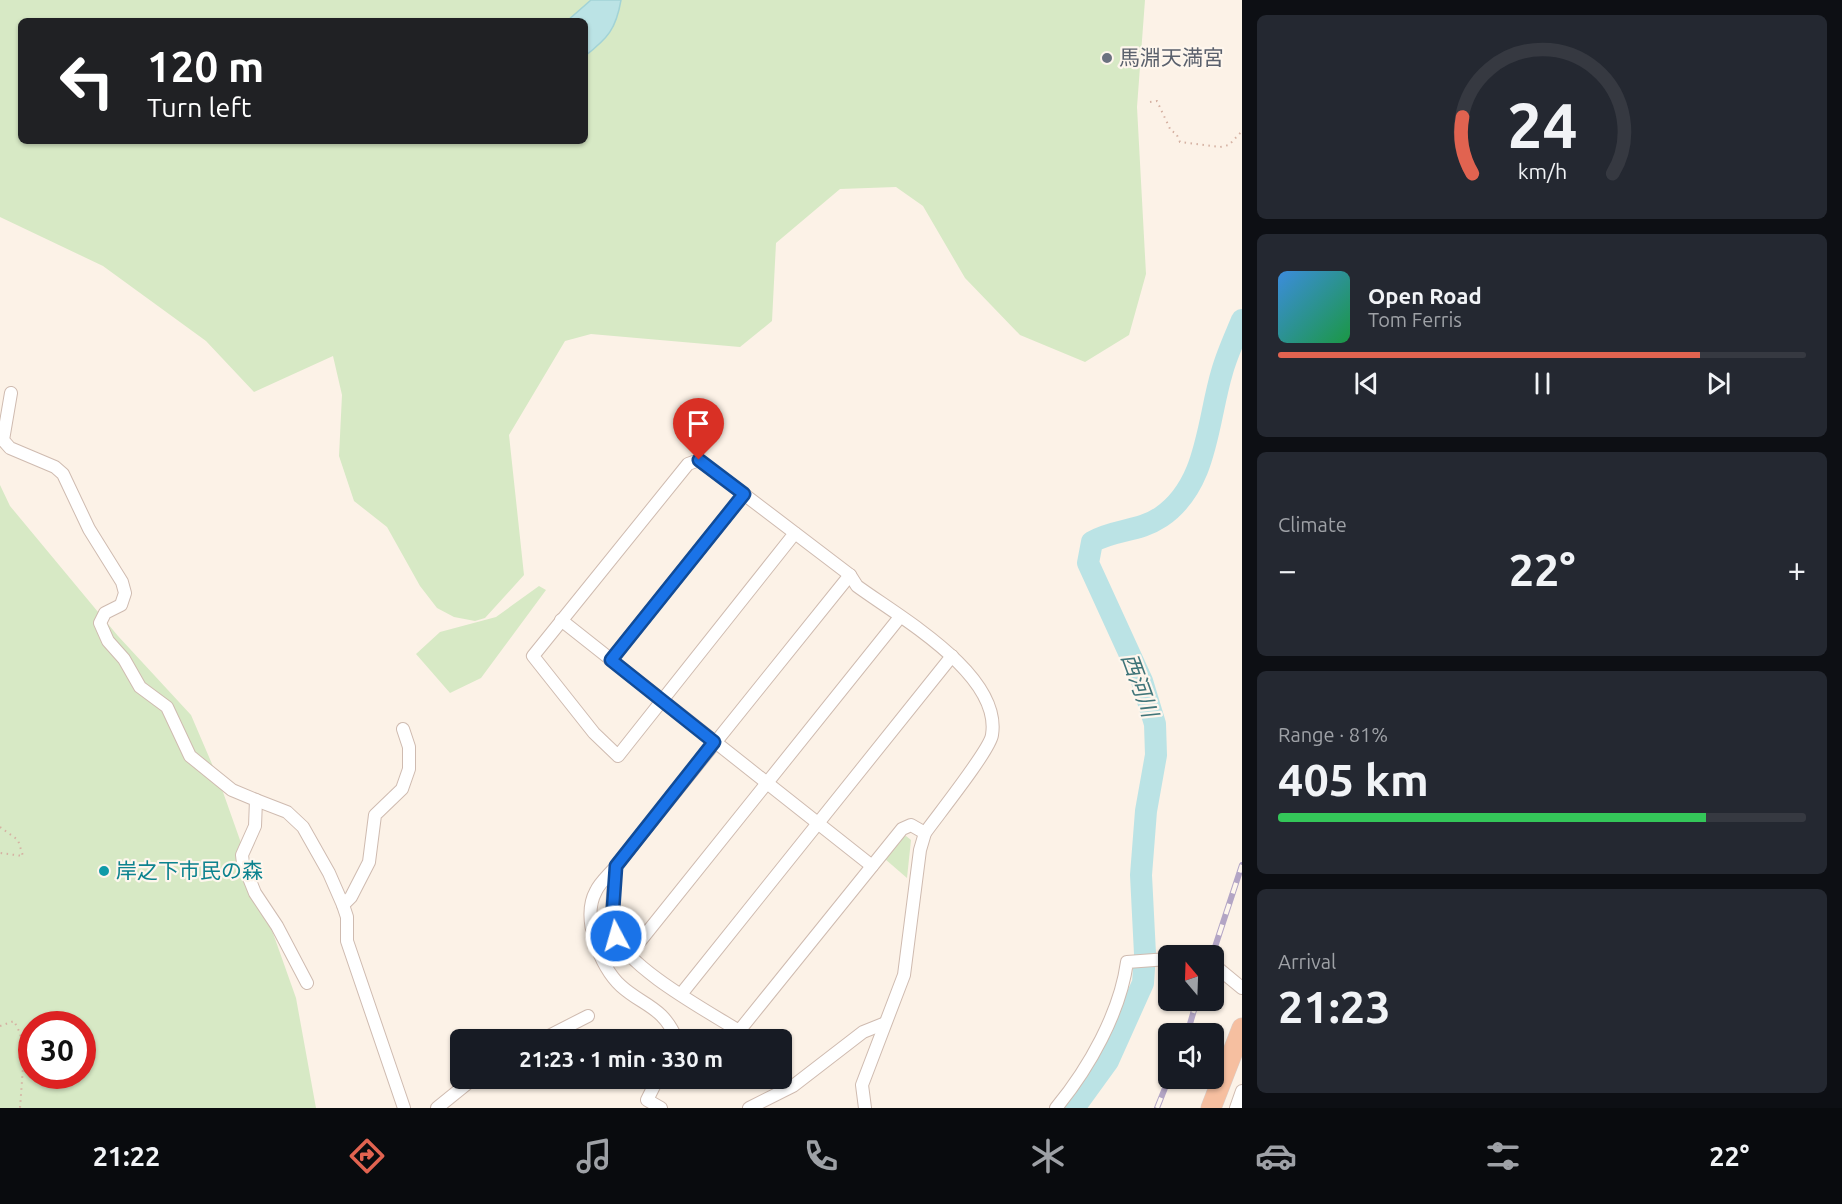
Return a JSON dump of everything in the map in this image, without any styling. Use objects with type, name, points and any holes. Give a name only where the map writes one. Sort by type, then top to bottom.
[{"type":"highway","points":[[1211,1108],[1242,1028]]},
{"type":"street","points":[[11,393],[3,440],[10,448],[56,467],[63,474],[89,529],[122,582],[125,593],[121,605],[105,613],[100,623],[108,641],[124,659],[140,687],[167,707],[190,756],[232,790],[287,812],[303,828],[329,873],[348,917],[347,941],[404,1108]]},
{"type":"street","points":[[795,532],[618,756],[609,750],[533,656],[688,464],[699,460],[795,532],[850,575],[857,586],[960,662],[985,696],[992,717],[992,737],[925,833],[920,850],[904,975],[883,1024],[862,1085],[866,1108]]},
{"type":"street","points":[[611,660],[744,494]]},
{"type":"street","points":[[672,1029],[652,1005],[621,986],[606,968],[596,949],[591,906],[595,892],[850,575]]},
{"type":"street","points":[[627,953],[633,950],[900,617]]},
{"type":"street","points":[[561,620],[872,866]]},
{"type":"street","points":[[682,993],[952,656]]},
{"type":"street","points":[[343,905],[351,897],[369,862],[375,815],[402,789],[409,769],[409,747],[403,729]]},
{"type":"street","points":[[256,800],[255,826],[242,855],[243,863],[255,893],[277,926],[308,983]]},
{"type":"street","points":[[616,866],[613,909],[616,936],[627,953],[644,970],[738,1031],[902,829],[911,825],[925,833]]},
{"type":"street","points":[[1056,1108],[1086,1064],[1112,1014],[1127,962],[1158,960]]},
{"type":"street","points":[[1224,973],[1242,988]]},
{"type":"street","points":[[563,1029],[588,1016]]},
{"type":"street","points":[[749,1108],[793,1086],[863,1032],[883,1024]]},
{"type":"street","points":[[437,1108],[460,1089]]},
{"type":"street","points":[[652,1089],[647,1100],[661,1108]]},
{"type":"street","points":[[1236,1108],[1242,1091]]},
{"type":"path","points":[[1150,102],[1157,101],[1171,131],[1176,133],[1180,142],[1220,147],[1229,145],[1242,131]]},
{"type":"path","points":[[0,827],[18,840],[23,856],[0,853]]},
{"type":"path","points":[[0,1026],[14,1022],[23,1045],[20,1108]]},
{"type":"green space","points":[[0,0],[1145,0],[1137,107],[1146,274],[1129,335],[1085,362],[1020,335],[965,278],[923,206],[896,187],[840,189],[776,243],[772,321],[740,347],[591,334],[565,341],[509,435],[524,575],[485,618],[475,621],[454,617],[437,608],[420,586],[387,527],[354,501],[339,456],[342,395],[333,356],[254,392],[206,341],[103,266],[0,217]]},
{"type":"green space","name":"岸之下市民の森","points":[[0,485],[10,506],[118,636],[191,715],[218,778],[296,998],[316,1108],[0,1108]]},
{"type":"green space","points":[[539,586],[546,590],[481,678],[450,693],[416,654],[440,632],[496,617]]},
{"type":"green space","points":[[906,836],[911,840],[907,878],[885,859]]},
{"type":"water","points":[[591,0],[621,0],[610,32],[588,54],[588,18],[570,18]]},
{"type":"waterway","name":"西河川","points":[[1074,1108],[1108,1061],[1143,983],[1145,954],[1141,875],[1146,811],[1156,755],[1155,724],[1142,681],[1088,563],[1092,542],[1153,522],[1176,504],[1188,488],[1204,451],[1222,372],[1242,320]]},
{"type":"railway","points":[[1216,945],[1242,865]]},
{"type":"railway","points":[[1190,1023],[1194,1011]]},
{"type":"railway","points":[[1157,1108],[1165,1089]]},
{"type":"place","name":"馬淵天満宮","points":[[1107,58]]},
{"type":"place","name":"岸之下市民の森","points":[[104,871]]},
{"type":"route","points":[[616,936],[613,909],[616,866],[714,742],[611,660],[744,494],[699,460]]}]
